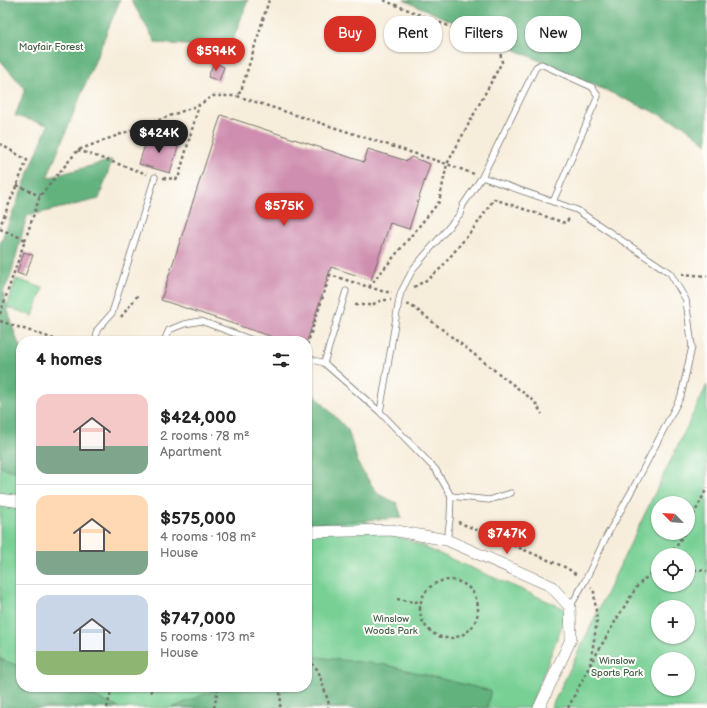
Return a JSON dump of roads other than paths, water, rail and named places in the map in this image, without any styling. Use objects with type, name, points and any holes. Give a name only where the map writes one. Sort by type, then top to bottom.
[{"type":"street","points":[[0,498],[16,501]]},
{"type":"street","points":[[312,532],[391,530],[447,540],[551,586],[570,607],[571,639],[539,708]]},
{"type":"lane","points":[[380,412],[401,292],[413,269],[460,214],[463,204],[482,177],[536,67],[541,64],[592,87],[598,96],[554,202]]},
{"type":"lane","points":[[96,336],[97,330],[112,313],[155,177]]},
{"type":"lane","points":[[482,177],[577,210],[670,274],[686,300],[692,347],[681,396],[570,607]]},
{"type":"lane","points":[[324,363],[346,291]]},
{"type":"lane","points":[[166,336],[169,330],[184,324],[200,321],[241,336]]},
{"type":"lane","points":[[312,359],[324,363],[380,412],[436,470],[451,496],[447,540]]},
{"type":"lane","points":[[451,496],[489,500],[511,492]]},
{"type":"park label","name":"Mayfair Forest","points":[[51,46]]},
{"type":"park label","name":"Winslow Woods Park","points":[[391,624]]},
{"type":"park label","name":"Winslow Sports Park","points":[[617,666]]}]
